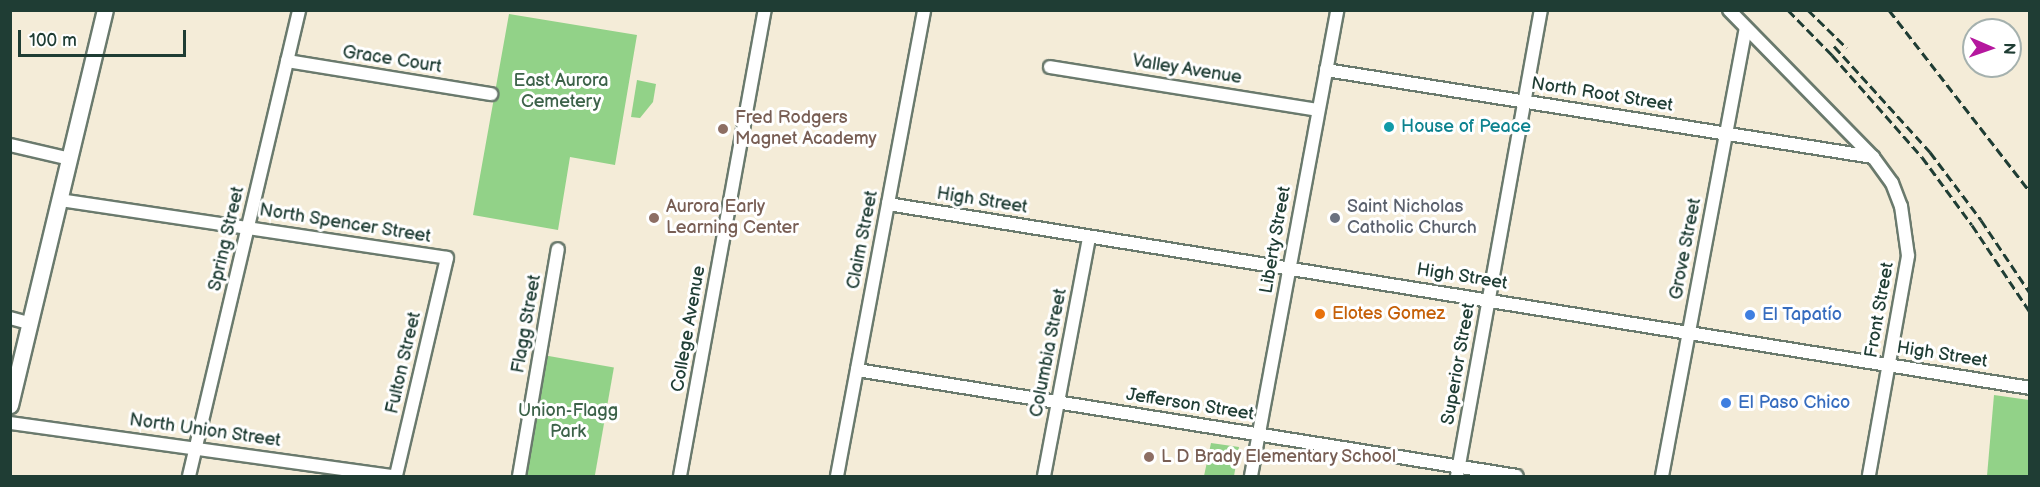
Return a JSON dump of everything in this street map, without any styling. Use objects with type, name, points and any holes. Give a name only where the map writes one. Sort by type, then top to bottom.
[{"type":"main road","points":[[10,405],[105,10]]},
{"type":"street","name":"Spring Street","points":[[189,477],[299,10]]},
{"type":"street","name":"College Avenue","points":[[680,477],[765,10]]},
{"type":"street","name":"Claim Street","points":[[837,477],[924,10]]},
{"type":"street","name":"Liberty Street","points":[[1251,477],[1337,10]]},
{"type":"street","name":"Superior Street","points":[[1458,472],[1541,10]]},
{"type":"street","name":"Front Street","points":[[1729,10],[1874,157],[1892,183],[1907,233],[1908,256],[1869,477]]},
{"type":"street","name":"Grove Street","points":[[1662,477],[1746,29]]},
{"type":"street","name":"Grace Court","points":[[287,61],[491,93]]},
{"type":"street","name":"Valley Avenue","points":[[1050,67],[1318,110]]},
{"type":"street","name":"North Root Street","points":[[1326,70],[1874,157]]},
{"type":"street","points":[[10,145],[70,159]]},
{"type":"street","name":"North Spencer Street","points":[[60,200],[447,258]]},
{"type":"street","name":"High Street","points":[[888,204],[2030,388]]},
{"type":"street","name":"Columbia Street","points":[[1044,477],[1089,237]]},
{"type":"street","name":"Flagg Street","points":[[519,477],[558,249]]},
{"type":"street","name":"Fulton Street","points":[[395,477],[447,258]]},
{"type":"street","points":[[10,318],[29,323]]},
{"type":"street","name":"Jefferson Street","points":[[856,370],[1258,434],[1458,472],[1517,477]]},
{"type":"street","name":"North Union Street","points":[[10,423],[196,447],[395,477]]},
{"type":"green space","name":"East Aurora Cemetery","points":[[509,14],[637,35],[615,165],[570,157],[558,230],[473,215]]},
{"type":"green space","points":[[637,80],[656,84],[653,102],[640,118],[631,117]]},
{"type":"green space","name":"Union-Flagg Park","points":[[543,355],[614,368],[595,476],[522,476]]},
{"type":"green space","points":[[1994,395],[2029,400],[2029,476],[1987,476]]},
{"type":"green space","points":[[1211,443],[1239,447],[1234,476],[1204,476]]},
{"type":"railway","points":[[1788,10],[1832,55],[1922,157],[1972,225],[2030,312]]},
{"type":"railway","points":[[1808,10],[1847,48]]},
{"type":"railway","points":[[1889,10],[2030,192]]},
{"type":"railway","points":[[1834,46],[1930,152],[1981,220],[2030,293]]},
{"type":"place","name":"House of Peace","points":[[1389,127]]},
{"type":"place","name":"Fred Rodgers Magnet Academy","points":[[723,129]]},
{"type":"place","name":"Aurora Early Learning Center","points":[[654,218]]},
{"type":"place","name":"Saint Nicholas Catholic Church","points":[[1335,218]]},
{"type":"place","name":"Elotes Gomez","points":[[1320,314]]},
{"type":"place","name":"El Tapatío","points":[[1750,315]]},
{"type":"place","name":"El Paso Chico","points":[[1726,403]]},
{"type":"place","name":"L D Brady Elementary School","points":[[1149,457]]}]
